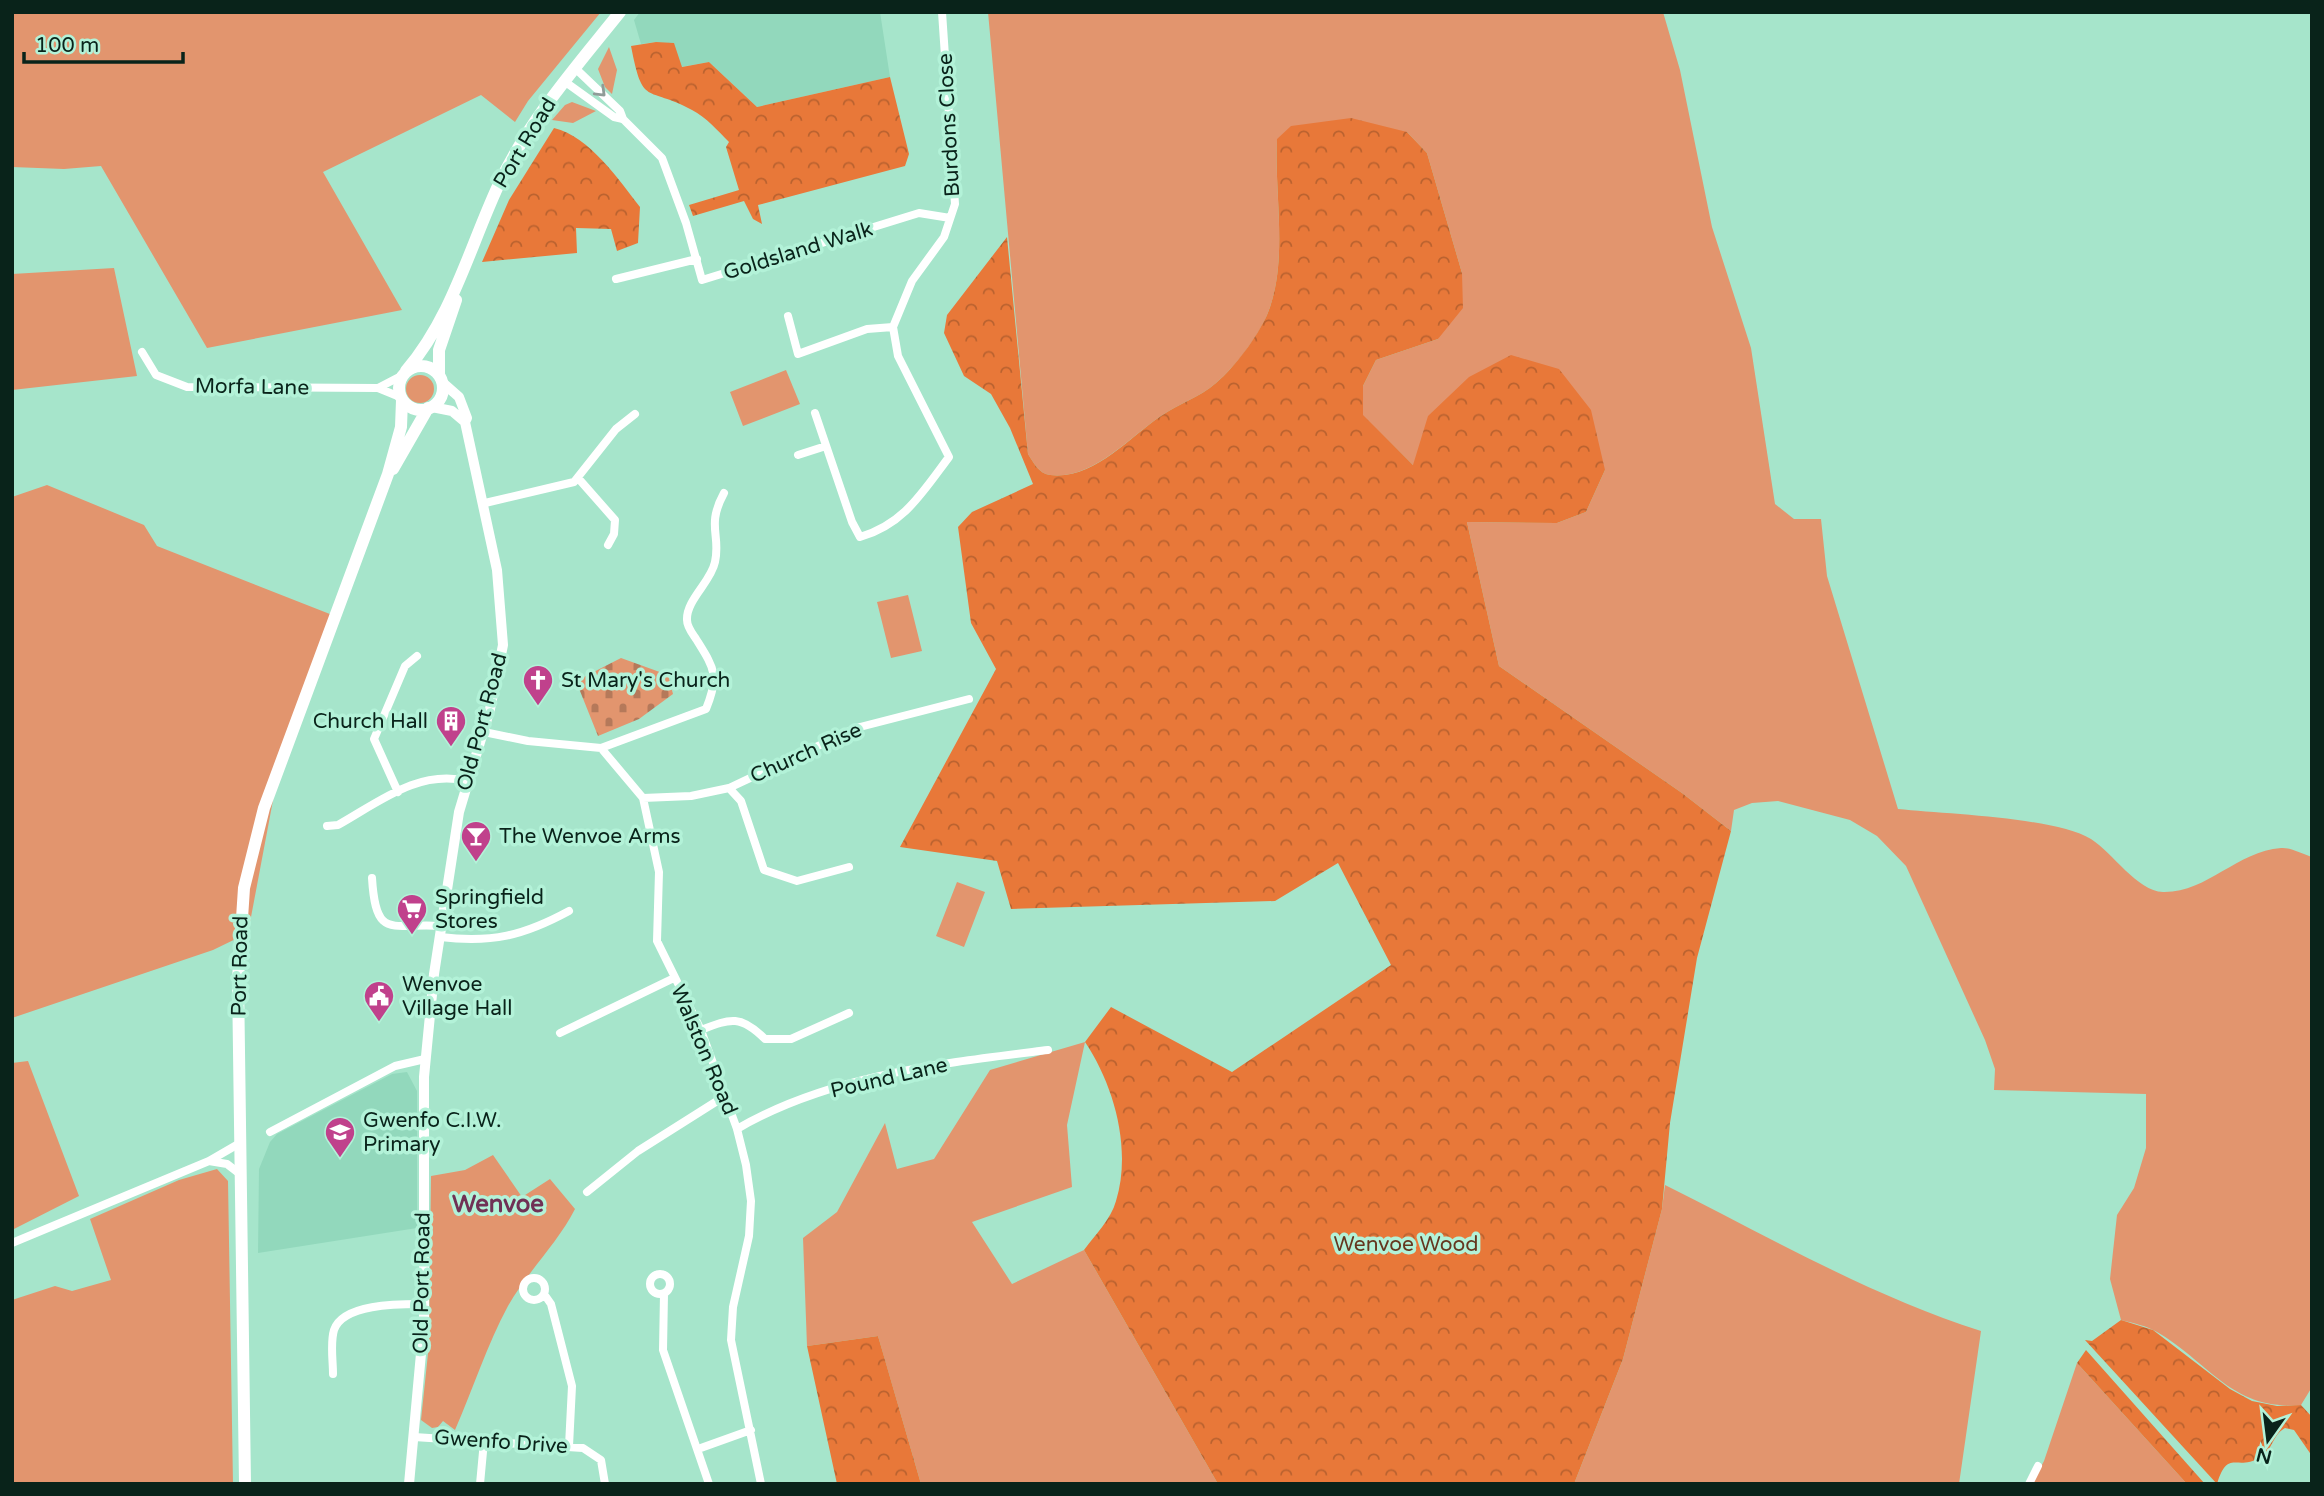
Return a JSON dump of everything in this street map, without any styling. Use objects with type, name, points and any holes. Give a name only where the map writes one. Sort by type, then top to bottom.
[{"type":"main road","name":"Port Road","points":[[245,1484],[240,930],[253,846],[272,787],[388,474],[401,427],[399,384],[422,352],[457,289],[498,186],[526,133],[620,12]]},
{"type":"main road","name":"Port Road","points":[[388,474],[430,408],[442,395],[439,350],[456,304],[457,289]]},
{"type":"main road","points":[[405,373],[420,365],[440,378]]},
{"type":"main road","points":[[401,398],[413,409],[430,408]]},
{"type":"street","name":"Burdons Close","points":[[893,327],[912,281],[944,237],[955,204],[942,12]]},
{"type":"street","name":"Goldsland Walk","points":[[575,68],[620,111],[623,119],[662,158],[702,280],[919,214],[950,218]]},
{"type":"street","name":"Goldsland Walk","points":[[564,81],[614,117],[623,119]]},
{"type":"street","points":[[616,279],[697,259]]},
{"type":"street","points":[[788,316],[798,354],[867,329],[893,327],[898,356],[949,457],[918,498],[885,529],[859,537],[815,413]]},
{"type":"street","name":"Morfa Lane","points":[[142,352],[156,375],[187,387],[378,388],[401,398]]},
{"type":"street","name":"Morfa Lane","points":[[378,388],[405,373]]},
{"type":"street","name":"Old Port Road","points":[[409,1484],[424,1304],[425,1059],[459,812],[484,732],[500,665],[503,625],[498,570],[465,422],[467,418],[458,397],[440,378]]},
{"type":"street","points":[[430,408],[452,411],[465,422]]},
{"type":"street","points":[[485,503],[558,488],[578,478],[616,429],[635,414]]},
{"type":"street","points":[[798,455],[826,446]]},
{"type":"street","points":[[578,478],[615,520],[614,534],[608,545]]},
{"type":"street","points":[[484,732],[528,741],[601,748],[706,709],[715,682],[712,663],[687,625],[687,613],[715,562],[714,518],[724,494]]},
{"type":"street","points":[[398,792],[374,739],[405,666],[417,656]]},
{"type":"street","name":"Church Rise","points":[[642,798],[691,796],[729,788],[856,728],[969,699]]},
{"type":"street","name":"Walston Road","points":[[601,748],[642,798],[659,872],[657,942],[701,1030],[737,1129],[751,1200],[749,1237],[733,1307],[731,1340],[761,1484]]},
{"type":"street","points":[[327,826],[338,825],[416,782],[441,776],[467,781]]},
{"type":"street","points":[[729,788],[741,801],[764,870],[797,881],[849,867]]},
{"type":"street","points":[[372,878],[374,908],[380,920],[389,925],[441,931],[474,941],[501,938],[546,923],[569,911]]},
{"type":"street","points":[[561,1033],[674,978]]},
{"type":"street","points":[[701,1030],[725,1020],[748,1022],[765,1039],[791,1039],[849,1013]]},
{"type":"street","name":"Pound Lane","points":[[737,1129],[769,1110],[867,1080],[979,1059],[1048,1050]]},
{"type":"street","points":[[270,1132],[396,1066],[425,1059]]},
{"type":"street","points":[[587,1192],[638,1151],[725,1096]]},
{"type":"street","points":[[12,1243],[209,1161],[240,1143]]},
{"type":"street","points":[[209,1161],[227,1164],[241,1174]]},
{"type":"street","points":[[544,1294],[551,1304],[572,1386],[569,1446]]},
{"type":"street","points":[[664,1294],[663,1350],[709,1484]]},
{"type":"street","points":[[333,1374],[334,1331],[347,1315],[363,1309],[424,1304]]},
{"type":"street","points":[[698,1450],[751,1430]]},
{"type":"street","name":"Gwenfo Drive","points":[[414,1437],[583,1448],[596,1455],[604,1468],[605,1484]]},
{"type":"street","points":[[480,1484],[484,1441]]},
{"type":"street","points":[[2029,1484],[2038,1466]]},
{"type":"shaded area","points":[[640,12],[880,12],[890,77],[757,107],[709,62],[681,67],[656,42],[641,44],[634,20]]},
{"type":"shaded area","name":"Gwenfo C.I.W. Primary","points":[[407,1072],[417,1091],[417,1228],[258,1253],[259,1169],[270,1142],[277,1134],[392,1074]]},
{"type":"green space","points":[[12,12],[601,12],[528,101],[515,122],[481,95],[323,172],[402,310],[207,348],[101,166],[64,169],[12,167]]},
{"type":"green space","points":[[988,12],[1663,12],[1680,70],[1712,227],[1751,348],[1775,504],[1794,519],[1821,519],[1827,576],[1898,809],[2026,821],[2074,832],[2099,845],[2144,885],[2163,892],[2194,886],[2250,856],[2265,851],[2285,848],[2312,857],[2312,1387],[2301,1405],[2277,1405],[2239,1393],[2157,1332],[2121,1320],[2110,1279],[2117,1215],[2134,1188],[2146,1148],[2146,1094],[1994,1090],[1995,1069],[1985,1040],[1906,866],[1877,836],[1850,820],[1778,801],[1752,803],[1734,810],[1731,831],[1682,793],[1499,666],[1467,522],[1557,523],[1586,512],[1605,470],[1413,465],[1362,415],[1363,386],[1376,360],[1438,339],[1462,273],[1427,153],[1407,132],[1277,140],[1279,251],[1274,295],[1267,315],[1245,352],[1210,388],[1161,416],[1095,464],[1066,475],[1050,475],[1037,467],[1028,454]]},
{"type":"green space","points":[[656,42],[674,43],[682,67],[709,62],[757,107],[890,77],[909,154],[905,166],[758,205],[762,224],[753,219],[744,201],[693,216],[689,205],[739,190],[726,147],[729,142],[697,113],[643,87],[631,46]]},
{"type":"green space","points":[[609,47],[617,70],[612,94],[605,87],[598,69]]},
{"type":"green space","points":[[572,102],[596,111],[573,123],[552,120],[565,105]]},
{"type":"green space","name":"Wenvoe Wood","points":[[1351,118],[1407,132],[1427,153],[1462,273],[1463,308],[1438,339],[1376,360],[1363,386],[1363,415],[1413,465],[1428,416],[1469,377],[1511,355],[1559,369],[1591,410],[1605,470],[1586,512],[1557,523],[1467,522],[1499,666],[1682,793],[1731,831],[1697,958],[1670,1123],[1662,1209],[1623,1359],[1574,1484],[1218,1484],[1084,1250],[1114,1208],[1122,1160],[1121,1139],[1112,1097],[1085,1042],[1111,1007],[1232,1072],[1391,965],[1338,863],[1275,901],[1011,909],[997,861],[900,847],[996,669],[971,623],[958,527],[972,512],[1033,484],[1010,428],[991,394],[964,376],[944,333],[947,315],[1007,237],[1028,454],[1039,470],[1050,475],[1066,475],[1096,464],[1161,416],[1210,388],[1231,369],[1245,351],[1267,315],[1274,295],[1279,251],[1277,139],[1291,126]]},
{"type":"green space","points":[[554,128],[580,140],[603,161],[640,207],[638,243],[617,251],[611,229],[576,228],[577,253],[482,262],[509,200]]},
{"type":"green space","points":[[114,268],[137,376],[12,390],[12,274]]},
{"type":"green space","points":[[786,370],[800,404],[743,426],[730,392]]},
{"type":"green space","points":[[420,375],[430,379],[434,389],[430,399],[420,403],[410,399],[406,389],[410,379]]},
{"type":"green space","points":[[47,485],[144,525],[157,546],[340,618],[274,795],[248,933],[213,950],[12,1018],[12,497]]},
{"type":"green space","points":[[908,595],[922,651],[891,658],[877,602]]},
{"type":"green space","points":[[621,658],[668,675],[673,694],[639,719],[598,736],[576,681]]},
{"type":"green space","points":[[957,882],[985,892],[964,947],[936,936]]},
{"type":"green space","points":[[1085,1042],[1067,1125],[1072,1187],[972,1222],[1012,1284],[1084,1250],[1218,1484],[921,1484],[878,1336],[807,1346],[803,1238],[837,1212],[885,1123],[897,1169],[934,1159],[990,1070]]},
{"type":"green space","points":[[28,1061],[79,1196],[12,1230],[12,1063]]},
{"type":"green space","points":[[493,1155],[522,1197],[550,1179],[575,1209],[508,1306],[455,1430],[443,1421],[438,1427],[432,1428],[421,1420],[429,1344],[431,1176],[465,1170]]},
{"type":"green space","points":[[217,1169],[228,1181],[233,1484],[12,1484],[12,1300],[55,1286],[72,1291],[111,1280],[90,1219],[179,1180]]},
{"type":"green space","points":[[1665,1185],[1860,1283],[1940,1317],[1981,1331],[1959,1484],[1574,1484],[1623,1359],[1662,1209]]},
{"type":"green space","points":[[2121,1320],[2153,1330],[2230,1389],[2252,1401],[2277,1406],[2301,1405],[2312,1417],[2312,1456],[2294,1430],[2285,1428],[2277,1434],[2261,1457],[2225,1467],[2217,1484],[2085,1340],[2092,1341]]},
{"type":"green space","points":[[878,1336],[921,1484],[837,1484],[807,1346]]},
{"type":"green space","points":[[2086,1350],[2205,1484],[2187,1484],[2077,1363]]},
{"type":"green space","points":[[2077,1363],[2187,1484],[2032,1484],[2044,1461]]},
{"type":"place","name":"St Mary's Church","points":[[538,707]]},
{"type":"place","name":"Church Hall","points":[[451,748]]},
{"type":"place","name":"The Wenvoe Arms","points":[[476,863]]},
{"type":"place","name":"Springfield Stores","points":[[412,936]]},
{"type":"place","name":"Wenvoe Village Hall","points":[[379,1023]]},
{"type":"place","name":"Gwenfo C.I.W. Primary","points":[[340,1159]]},
{"type":"district","name":"Wenvoe","points":[[498,1204]]}]
